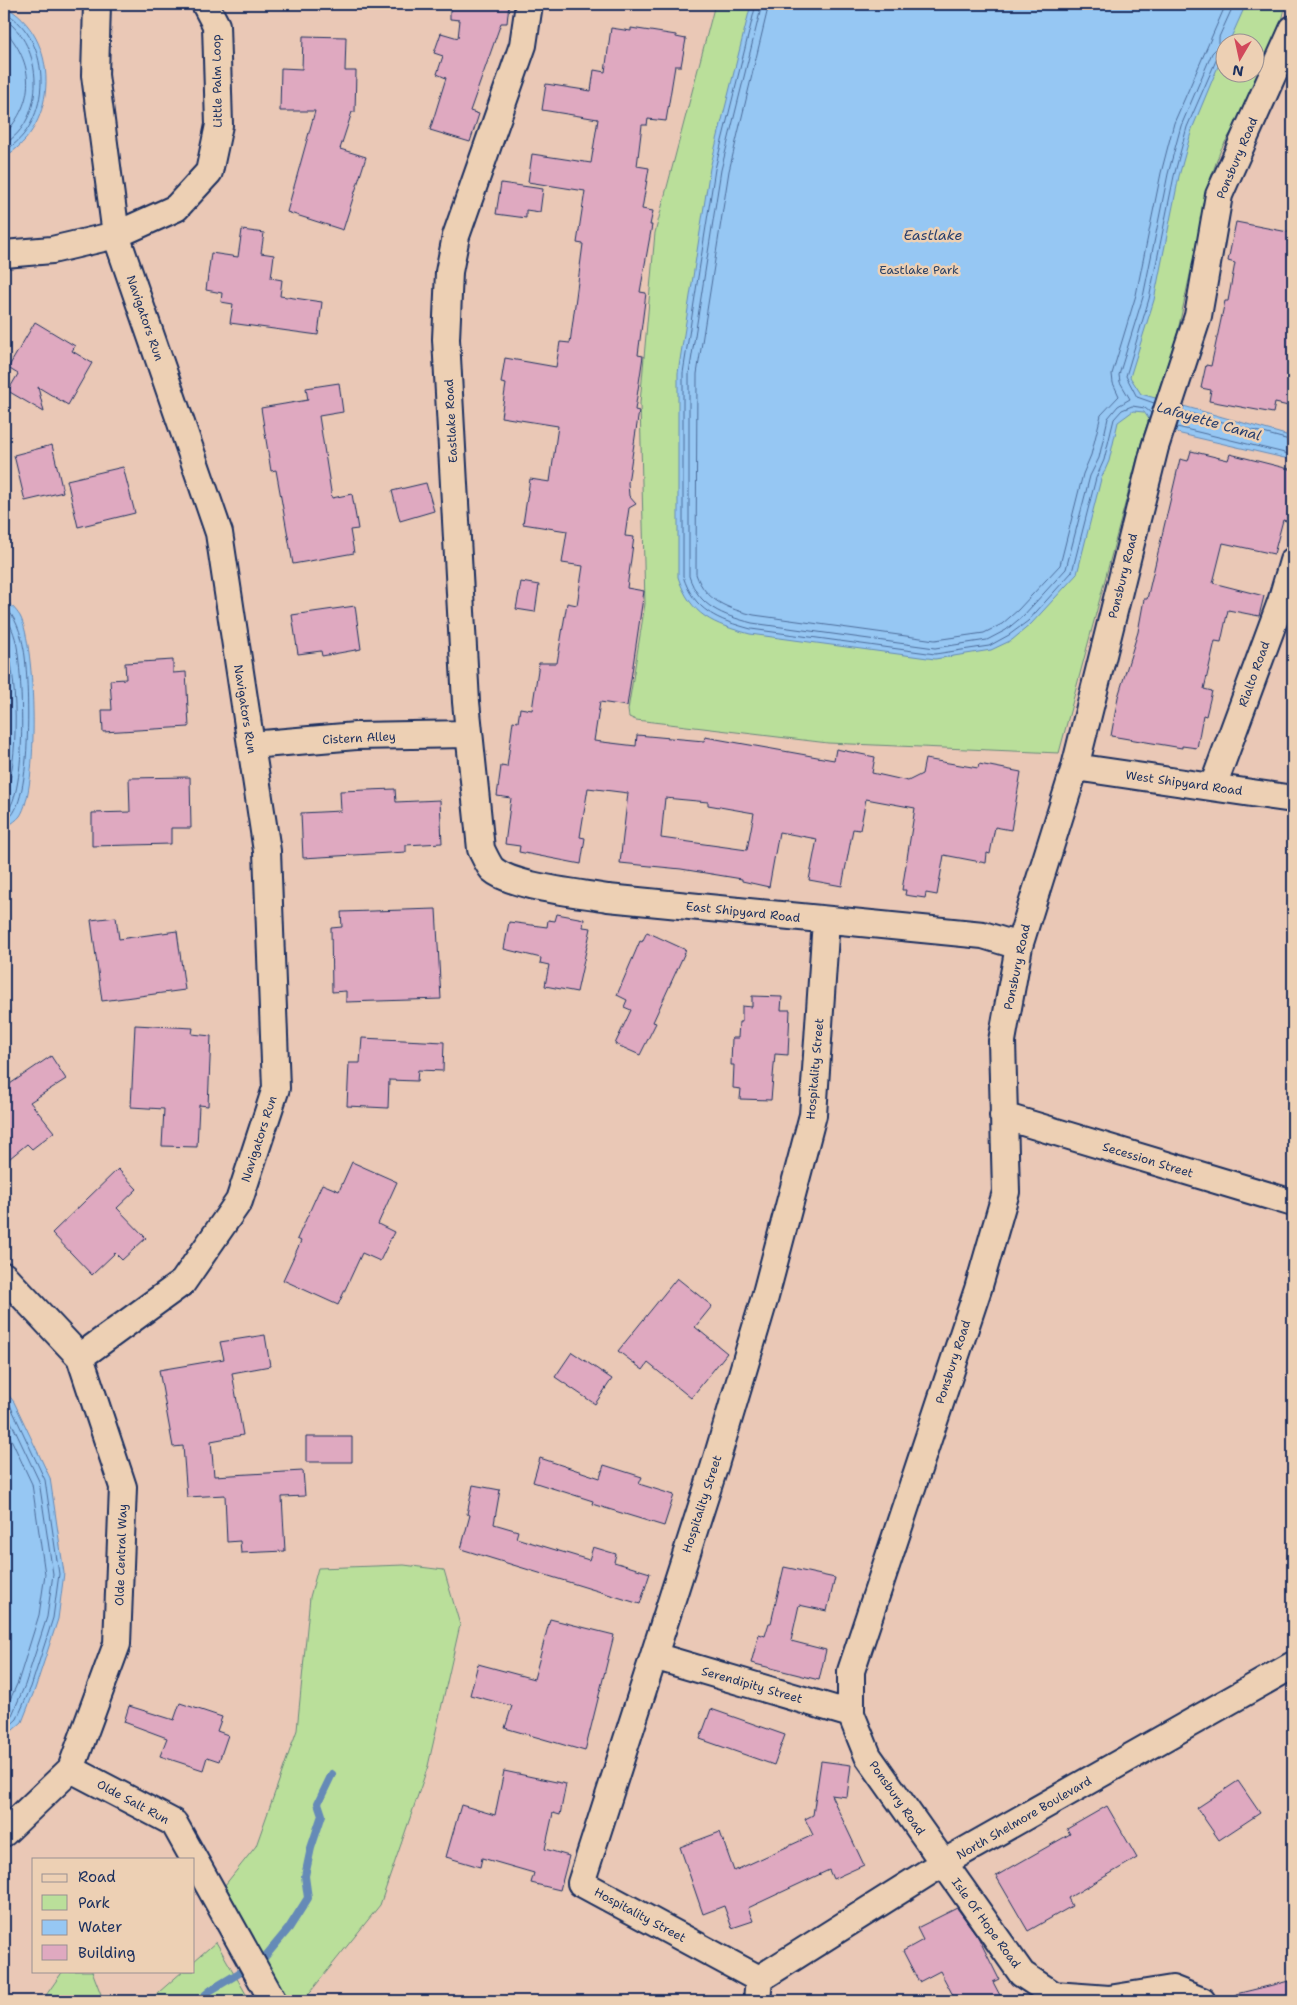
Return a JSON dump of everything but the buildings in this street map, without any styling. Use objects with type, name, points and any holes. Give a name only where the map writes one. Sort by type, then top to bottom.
[{"type":"street","name":"Navigators Run","points":[[80,1358],[183,1282],[238,1201],[276,1088],[267,851],[218,533],[116,235],[95,75],[97,4]]},
{"type":"street","name":"Little Palm Loop","points":[[4,254],[52,250],[116,235],[176,208],[209,172],[220,125],[216,25],[206,4]]},
{"type":"street","name":"Eastlake Road","points":[[481,849],[468,734],[446,339],[449,272],[456,236],[523,46],[528,4]]},
{"type":"street","name":"Ponsbury Road","points":[[943,1863],[868,1756],[851,1714],[851,1671],[978,1289],[1006,1192],[1002,1041],[1020,946],[1075,767],[1157,443],[1198,316],[1219,195],[1293,30]]},
{"type":"street","name":"Rialto Road","points":[[1213,786],[1287,601],[1293,561]]},
{"type":"street","name":"Cistern Alley","points":[[251,746],[356,736],[468,734]]},
{"type":"street","name":"West Shipyard Road","points":[[1075,767],[1293,799]]},
{"type":"street","name":"East Shipyard Road","points":[[481,849],[492,868],[510,879],[608,898],[983,935],[1020,946]]},
{"type":"street","name":"Hospitality Street","points":[[758,1990],[581,1883],[714,1468],[765,1297],[813,1115],[826,920]]},
{"type":"street","name":"Secession Street","points":[[1003,1116],[1293,1203]]},
{"type":"street","name":"Olde Central Way","points":[[4,1276],[80,1358],[123,1487],[117,1644],[71,1769],[4,1833]]},
{"type":"street","name":"Serendipity Street","points":[[654,1656],[851,1714]]},
{"type":"street","name":"North Shelmore Boulevard","points":[[758,1990],[943,1863],[1293,1664]]},
{"type":"street","name":"Olde Salt Run","points":[[71,1769],[174,1823],[194,1858]]},
{"type":"street","name":"Olde Salt Run","points":[[195,1860],[273,2001]]},
{"type":"street","name":"Isle Of Hope Road","points":[[943,1863],[1022,1974],[1054,1996],[1109,1999],[1172,1989],[1202,2001]]},
{"type":"green space","name":"Eastlake","points":[[715,4],[1286,4],[1276,46],[1264,70],[1264,32],[1214,32],[1214,82],[1258,82],[1243,113],[1221,149],[1211,177],[1177,335],[1142,440],[1059,753],[828,743],[636,720],[629,717],[628,710],[645,604],[640,403],[655,233]]},
{"type":"green space","points":[[404,1565],[444,1570],[460,1625],[428,1766],[380,1905],[303,2001],[288,2001],[225,1885],[256,1846],[297,1730],[310,1597],[318,1568]]},
{"type":"green space","points":[[216,1942],[250,2001],[42,2001],[62,1972],[92,1972],[102,1997],[151,1999],[182,1972],[195,1972],[195,1960]]},
{"type":"water","name":"Eastlake","points":[[751,4],[1246,4],[1233,32],[1214,32],[1214,76],[1192,129],[1179,176],[1154,300],[1130,377],[1141,394],[1293,437],[1293,460],[1181,434],[1151,422],[1144,412],[1133,411],[1118,422],[1109,461],[1101,479],[1077,574],[1031,624],[1012,640],[991,650],[935,659],[750,634],[714,622],[697,610],[683,590],[678,577],[678,373],[710,168]]},
{"type":"water","points":[[4,6],[23,20],[36,38],[44,59],[46,81],[43,104],[35,125],[22,143],[4,157]]},
{"type":"water","points":[[4,600],[20,616],[25,632],[32,685],[33,717],[33,749],[26,801],[20,816],[8,826],[4,825]]},
{"type":"water","points":[[4,1389],[14,1402],[50,1478],[64,1573],[58,1619],[35,1689],[22,1722],[4,1738]]},
{"type":"waterway","points":[[198,2001],[211,1990],[264,1958],[289,1928],[308,1898],[305,1876],[311,1848],[322,1815],[318,1803],[332,1774]]},
{"type":"park label","name":"Eastlake Park","points":[[919,270]]},
{"type":"water label","name":"Lafayette Canal","points":[[1209,421]]}]
